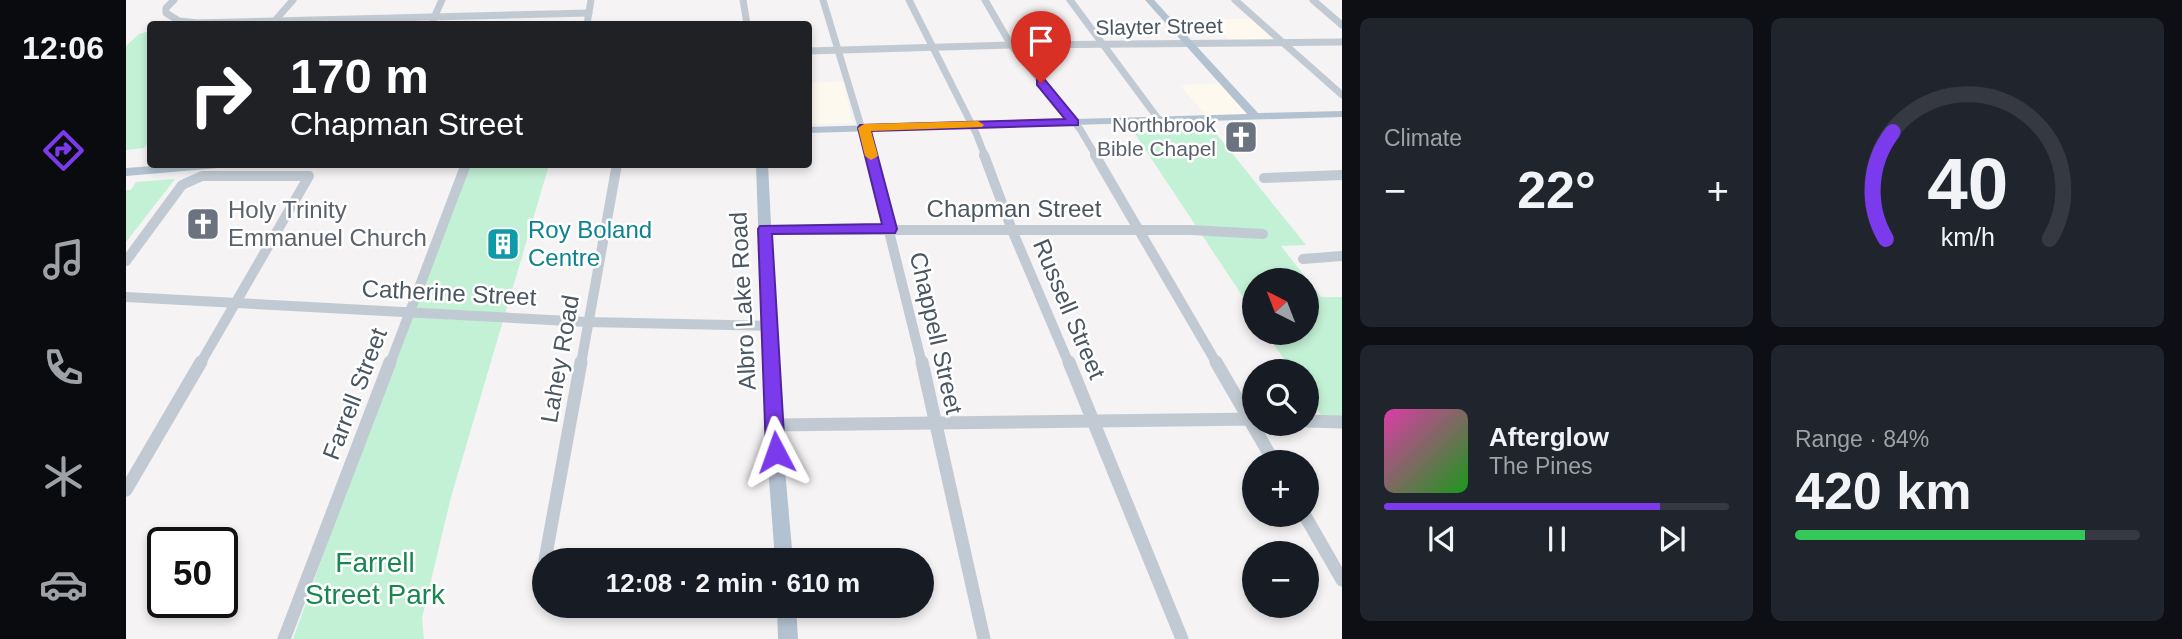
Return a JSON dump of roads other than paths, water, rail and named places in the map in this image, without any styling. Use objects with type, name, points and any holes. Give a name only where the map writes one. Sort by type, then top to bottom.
[{"type":"main road","points":[[1149,0],[1256,117]]},
{"type":"main road","points":[[1244,104],[1273,113],[1291,115]]},
{"type":"main road","points":[[812,130],[1342,114]]},
{"type":"main road","points":[[126,165],[147,163]]},
{"type":"main road","points":[[126,172],[178,168]]},
{"type":"main road","name":"Albro Lake Road","points":[[762,168],[773,425],[783,548]]},
{"type":"main road","points":[[787,618],[788,639]]},
{"type":"street","points":[[174,0],[164,11],[181,21]]},
{"type":"street","points":[[275,21],[293,0]]},
{"type":"street","points":[[432,21],[442,0]]},
{"type":"street","points":[[588,21],[592,0]]},
{"type":"street","points":[[743,0],[746,21]]},
{"type":"street","name":"Chappell Street","points":[[823,0],[864,128],[890,229],[984,639]]},
{"type":"street","name":"Russell Street","points":[[909,0],[972,125],[1012,230],[1094,421],[1182,639]]},
{"type":"street","points":[[985,0],[1010,45],[1074,122],[1242,402]]},
{"type":"street","points":[[1070,0],[1159,120]]},
{"type":"street","points":[[1235,0],[1342,95]]},
{"type":"street","points":[[1313,0],[1342,24]]},
{"type":"street","points":[[449,21],[589,13]]},
{"type":"street","name":"Slayter Street","points":[[812,51],[1010,45],[1342,42]]},
{"type":"street","name":"Farrell Street","points":[[284,639],[464,168]]},
{"type":"street","name":"Lahey Road","points":[[548,548],[616,168]]},
{"type":"street","points":[[1264,178],[1342,175]]},
{"type":"street","points":[[126,261],[182,185],[191,179],[202,176],[309,176],[233,301],[126,490]]},
{"type":"street","name":"Chapman Street","points":[[765,229],[1140,230],[1263,234]]},
{"type":"street","points":[[1303,258],[1342,256]]},
{"type":"street","name":"Catherine Street","points":[[126,297],[588,322],[770,326]]},
{"type":"street","points":[[773,425],[1242,419]]},
{"type":"street","points":[[1319,421],[1342,422]]},
{"type":"street","points":[[1311,527],[1342,580]]},
{"type":"place","name":"Northbrook Bible Chapel","points":[[1241,137]]},
{"type":"place","name":"Holy Trinity Emmanuel Church","points":[[203,224]]},
{"type":"place","name":"Roy Boland Centre","points":[[503,244]]},
{"type":"park label","name":"Farrell Street Park","points":[[375,578]]}]
